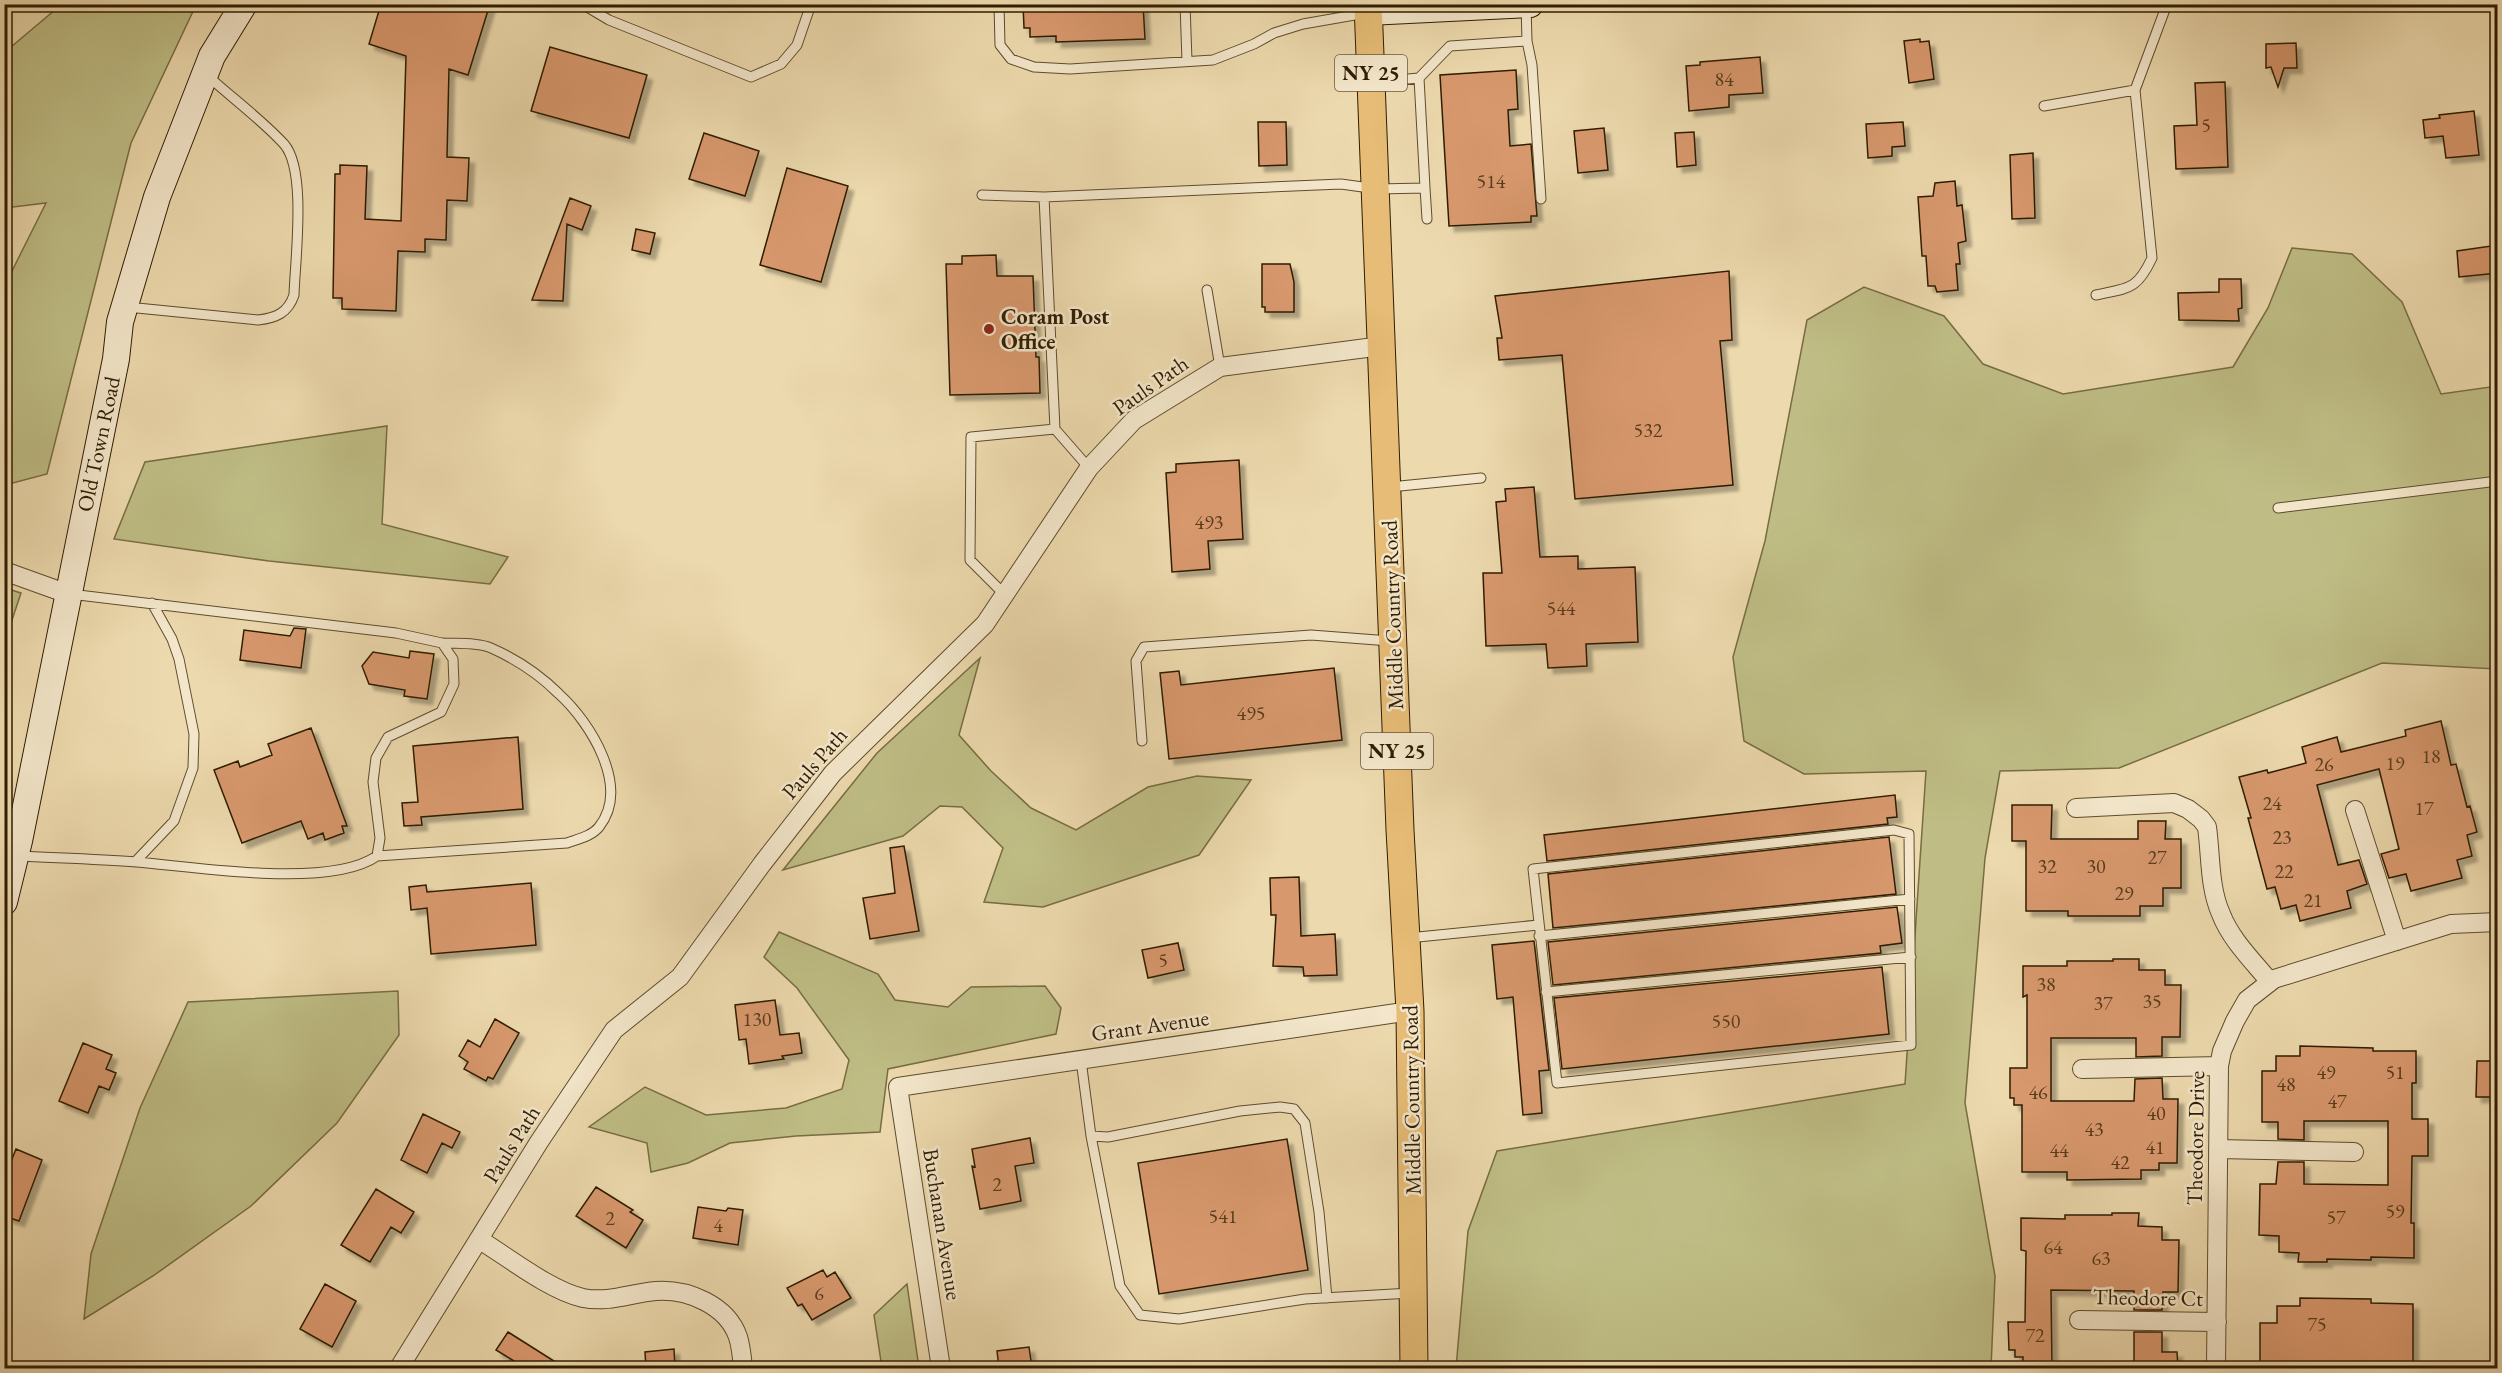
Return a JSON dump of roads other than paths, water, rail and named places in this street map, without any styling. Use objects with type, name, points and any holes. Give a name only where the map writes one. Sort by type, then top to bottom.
[{"type":"main road","name":"Old Town Road","points":[[4,902],[16,856],[124,307],[157,197],[212,56],[244,4]]},
{"type":"main road","points":[[1368,8],[1528,5]]},
{"type":"main road","name":"Middle Country Road","points":[[1368,8],[1410,1011],[1414,1368]]},
{"type":"street","name":"Pauls Path","points":[[399,1368],[480,1240],[538,1142],[614,1030],[680,976],[762,864],[833,773],[985,624],[1089,468],[1134,420],[1220,367],[1382,346]]},
{"type":"street","points":[[4,571],[68,594]]},
{"type":"street","points":[[2076,808],[2174,803],[2201,819],[2207,827],[2214,890],[2220,914],[2231,934],[2270,982]]},
{"type":"street","points":[[2355,810],[2397,941]]},
{"type":"street","name":"Theodore Drive","points":[[2216,1368],[2219,1066],[2222,1051],[2247,1000],[2274,979],[2451,924],[2498,922]]},
{"type":"street","name":"Grant Avenue","points":[[898,1087],[1410,1011]]},
{"type":"street","points":[[2082,1069],[2219,1066]]},
{"type":"street","name":"Buchanan Avenue","points":[[898,1087],[941,1368]]},
{"type":"street","points":[[2218,1149],[2354,1152]]},
{"type":"street","points":[[480,1240],[544,1281],[560,1290],[583,1298],[613,1300],[656,1291],[688,1294],[719,1308],[738,1336],[743,1368]]},
{"type":"street","name":"Theodore Ct","points":[[2079,1320],[2217,1322]]},
{"type":"lane","points":[[582,4],[609,20],[751,77],[781,64],[796,45],[812,4]]},
{"type":"lane","points":[[999,4],[1000,45],[1011,59],[1034,66],[1070,69],[1213,60],[1254,44],[1274,33],[1368,8]]},
{"type":"lane","points":[[1185,4],[1188,61]]},
{"type":"lane","points":[[2096,295],[2125,289],[2136,284],[2144,276],[2152,258],[2135,90],[2166,4]]},
{"type":"lane","points":[[1528,5],[1527,41],[1532,65],[1541,199]]},
{"type":"lane","points":[[1372,83],[1419,78],[1450,46],[1527,41]]},
{"type":"lane","points":[[124,307],[258,320],[273,318],[290,308],[294,295],[298,192],[294,164],[285,146],[205,74]]},
{"type":"lane","points":[[1419,78],[1427,219]]},
{"type":"lane","points":[[2044,106],[2135,90]]},
{"type":"lane","points":[[982,195],[1044,197],[1341,184],[1377,189],[1425,188]]},
{"type":"lane","points":[[1044,197],[1055,429],[1089,468]]},
{"type":"lane","points":[[1207,290],[1220,367]]},
{"type":"lane","points":[[1004,594],[970,560],[971,437],[1055,429]]},
{"type":"lane","points":[[1387,487],[1481,478]]},
{"type":"lane","points":[[2278,508],[2498,481]]},
{"type":"lane","points":[[16,856],[135,862],[268,874],[298,873],[365,864],[377,856],[567,843],[586,837],[599,828],[609,800],[610,778],[603,754],[584,724],[560,695],[521,664],[489,646],[442,643],[396,633],[68,594]]},
{"type":"lane","points":[[135,862],[174,821],[193,768],[194,734],[179,659],[172,639],[152,603]]},
{"type":"lane","points":[[1142,741],[1136,661],[1144,648],[1311,635],[1393,641]]},
{"type":"lane","points":[[377,856],[380,838],[373,782],[376,758],[388,737],[441,712],[454,684],[453,659],[442,643]]},
{"type":"lane","points":[[1894,830],[1909,834],[1910,898],[1911,1045],[1557,1083],[1533,869],[1894,830]]},
{"type":"lane","points":[[1539,936],[1910,898]]},
{"type":"lane","points":[[1406,938],[1538,925]]},
{"type":"lane","points":[[1546,992],[1911,957]]},
{"type":"lane","points":[[1081,1060],[1091,1136],[1120,1286],[1140,1315],[1179,1319],[1305,1299],[1414,1293]]},
{"type":"lane","points":[[1091,1136],[1108,1137],[1240,1111],[1280,1107],[1294,1109],[1305,1123],[1327,1298]]},
{"type":"place","name":"Coram Post Office","points":[[989,329]]}]
